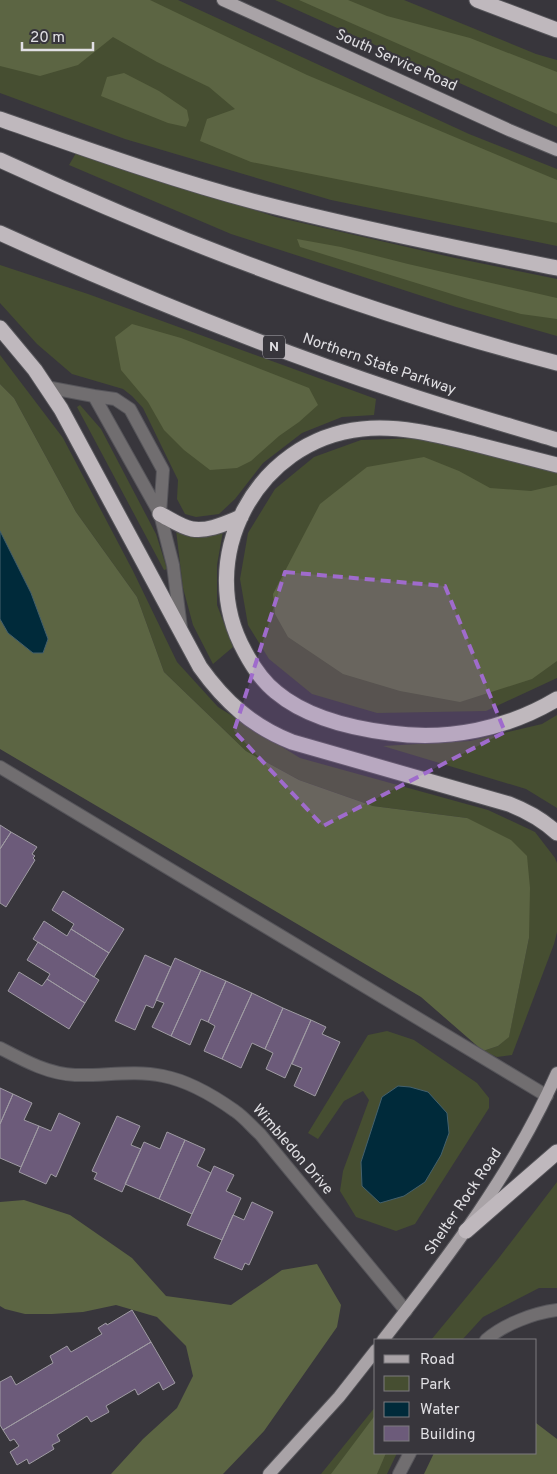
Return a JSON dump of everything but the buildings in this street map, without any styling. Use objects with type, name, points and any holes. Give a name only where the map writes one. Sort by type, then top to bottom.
[{"type":"highway","points":[[477,0],[557,30]]},
{"type":"highway","points":[[0,119],[106,156],[260,203],[557,268]]},
{"type":"highway","points":[[0,160],[144,224],[306,286],[389,314],[557,362]]},
{"type":"highway","name":"Northern State Parkway","points":[[0,233],[156,301],[317,363],[407,394],[557,440]]},
{"type":"highway","points":[[0,328],[21,352],[74,431],[200,668],[218,692],[233,707],[275,735],[308,748],[509,804],[535,816],[548,824],[557,833]]},
{"type":"highway","points":[[557,465],[427,433],[406,430],[360,429],[322,440],[303,448],[286,459],[272,472],[248,502],[233,537],[225,588],[233,626],[240,643],[261,678],[276,692],[308,712],[349,726],[395,734],[447,735],[499,725],[539,709],[557,699]]},
{"type":"highway","points":[[160,514],[186,527],[197,529],[216,526],[241,517]]},
{"type":"highway","points":[[466,1231],[557,1152]]},
{"type":"main road","name":"South Service Road","points":[[222,0],[557,150]]},
{"type":"main road","name":"Shelter Rock Road","points":[[384,1339],[466,1231],[522,1144],[557,1073]]},
{"type":"main road","points":[[269,1474],[339,1396],[374,1352]]},
{"type":"street","points":[[46,387],[115,399],[130,408],[163,470],[160,514]]},
{"type":"street","points":[[94,396],[160,514],[173,564],[182,633]]},
{"type":"street","points":[[0,766],[547,1096]]},
{"type":"street","name":"Wimbledon Drive","points":[[0,1048],[20,1059],[49,1070],[74,1075],[126,1073],[163,1076],[198,1088],[236,1112],[260,1134],[406,1312]]},
{"type":"street","points":[[487,1339],[496,1331],[541,1312],[557,1310]]},
{"type":"street","points":[[399,1474],[409,1454]]},
{"type":"highlighted area","points":[[285,572],[445,586],[505,732],[323,826],[234,731]]},
{"type":"green space","points":[[0,0],[178,0],[469,134],[557,169],[557,246],[331,200],[125,139],[0,93]]},
{"type":"green space","points":[[0,0],[150,0],[307,75],[557,180],[557,223],[251,162],[200,141],[207,119],[235,109],[209,87],[157,62],[113,37],[78,65],[40,76],[0,66]]},
{"type":"green space","points":[[275,0],[404,0],[536,54],[557,60],[557,127]]},
{"type":"green space","points":[[299,0],[348,0],[387,16],[470,38],[557,72],[557,114]]},
{"type":"green space","points":[[124,73],[159,91],[187,110],[189,120],[186,127],[168,123],[101,96],[107,77]]},
{"type":"green space","points":[[76,153],[276,217],[557,279],[557,336],[456,307],[231,234],[69,165]]},
{"type":"green space","points":[[297,239],[341,247],[557,298],[557,319],[521,314],[468,299],[300,247]]},
{"type":"green space","points":[[0,265],[88,294],[376,399],[374,415],[342,417],[302,433],[263,463],[235,499],[219,514],[196,517],[185,514],[177,499],[178,480],[143,408],[123,389],[72,374],[37,344],[0,303]]},
{"type":"green space","points":[[132,324],[181,338],[309,388],[318,405],[251,461],[237,468],[210,470],[184,450],[164,430],[148,402],[121,370],[115,337]]},
{"type":"green space","points":[[0,355],[63,438],[133,571],[177,662],[218,707],[300,758],[488,810],[535,832],[555,858],[557,863],[557,932],[512,1055],[497,1057],[483,1051],[498,1046],[509,1036],[529,938],[467,818],[373,806],[299,780],[246,751],[164,672],[137,597],[76,512],[14,398],[0,384]]},
{"type":"green space","points":[[0,384],[14,398],[76,512],[137,597],[164,672],[246,751],[299,780],[373,806],[467,818],[511,840],[527,856],[530,888],[529,938],[509,1037],[498,1046],[483,1051],[421,997],[0,749],[0,619],[8,633],[33,653],[43,653],[48,639],[31,593],[0,531]]},
{"type":"green space","points":[[80,405],[101,429],[156,534],[167,569],[164,570],[77,407]]},
{"type":"green space","points":[[420,438],[557,471],[557,678],[486,711],[377,713],[312,694],[269,659],[248,625],[240,579],[248,533],[275,489],[314,457],[361,440]]},
{"type":"green space","points":[[424,457],[459,471],[490,488],[531,491],[557,485],[557,661],[532,679],[460,702],[400,691],[343,674],[288,637],[275,614],[273,594],[320,504],[367,467]]},
{"type":"green space","points":[[176,530],[223,531],[217,565],[217,605],[233,647],[213,664],[193,625],[183,588]]},
{"type":"green space","points":[[557,715],[557,808],[526,789],[383,746],[470,741],[542,724]]},
{"type":"green space","points":[[387,1031],[414,1040],[477,1083],[489,1098],[489,1108],[415,1224],[396,1231],[356,1217],[340,1191],[343,1171],[369,1100],[363,1091],[344,1101],[318,1139],[308,1133],[368,1035]],"holes":[[[410,1087],[361,1162],[372,1130]]]},
{"type":"green space","points":[[557,1182],[557,1288],[539,1288],[483,1317],[463,1339],[432,1339],[498,1259]]},
{"type":"green space","points":[[24,1200],[70,1215],[132,1258],[166,1296],[231,1305],[282,1270],[317,1264],[341,1305],[337,1327],[264,1431],[223,1474],[111,1474],[143,1439],[177,1408],[193,1376],[186,1346],[157,1317],[116,1305],[83,1312],[52,1314],[25,1314],[0,1306],[0,1202]]},
{"type":"green space","points":[[374,1408],[374,1454],[397,1454],[387,1474],[321,1474]]},
{"type":"green space","points":[[374,1417],[374,1454],[386,1454],[377,1474],[331,1474]]},
{"type":"green space","points":[[537,1424],[557,1439],[557,1474],[424,1474],[434,1454],[537,1454]]},
{"type":"water","points":[[0,531],[31,593],[48,639],[43,653],[33,653],[8,633],[0,619]]},
{"type":"water","points":[[398,1086],[428,1092],[447,1113],[449,1133],[441,1155],[425,1182],[404,1196],[380,1203],[362,1186],[361,1162],[382,1097]]}]
